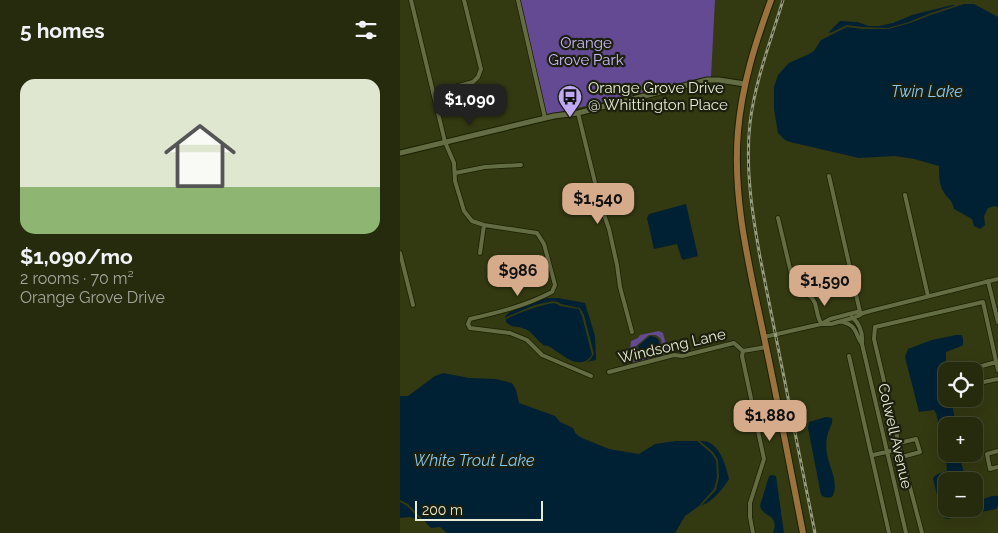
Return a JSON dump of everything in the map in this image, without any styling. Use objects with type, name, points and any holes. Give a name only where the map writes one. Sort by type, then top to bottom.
[{"type":"main road","points":[[771,0],[757,40],[745,84],[738,133],[738,183],[751,272],[803,533]]},
{"type":"street","points":[[411,0],[445,142],[454,163],[455,181],[464,212],[472,221],[484,225],[537,233],[544,244],[555,285],[552,292],[532,302],[470,319],[468,324],[470,328],[510,332],[527,340],[542,354],[591,376]]},
{"type":"street","points":[[433,93],[473,82],[478,77],[481,69],[464,0]]},
{"type":"street","points":[[518,0],[545,118]]},
{"type":"street","points":[[400,154],[545,118],[578,113],[707,80],[745,84]]},
{"type":"street","points":[[578,113],[600,203],[609,229],[620,287],[632,332]]},
{"type":"street","points":[[455,173],[485,167],[521,165]]},
{"type":"street","points":[[828,176],[861,313]]},
{"type":"street","points":[[905,195],[928,296]]},
{"type":"street","points":[[778,218],[792,277],[803,291],[812,298],[822,324]]},
{"type":"street","points":[[480,253],[484,225]]},
{"type":"street","points":[[400,253],[413,305]]},
{"type":"street","points":[[822,324],[830,319],[998,279]]},
{"type":"street","points":[[988,281],[997,311],[998,322]]},
{"type":"street","points":[[922,533],[874,339],[875,327],[982,302],[998,370]]},
{"type":"street","points":[[764,337],[841,321],[853,318],[861,313]]},
{"type":"street","points":[[847,315],[853,318]]},
{"type":"street","name":"Colwell Avenue","points":[[853,318],[861,330],[862,344]]},
{"type":"street","name":"Colwell Avenue","points":[[841,321],[853,326],[862,344],[906,533]]},
{"type":"street","name":"Windsong Lane","points":[[609,372],[674,355],[682,356],[734,344],[743,351],[766,347]]},
{"type":"street","points":[[743,351],[742,356],[764,459],[750,503],[753,533]]},
{"type":"street","points":[[849,356],[889,533]]},
{"type":"street","points":[[983,366],[996,362]]},
{"type":"street","points":[[983,382],[998,379]]},
{"type":"street","points":[[899,443],[916,439],[920,452],[902,457]]},
{"type":"street","points":[[872,455],[900,449]]},
{"type":"street","points":[[998,451],[987,454],[990,469],[998,467]]},
{"type":"green space","name":"Orange Grove Park","points":[[520,0],[715,0],[711,77],[547,115]]},
{"type":"green space","points":[[659,331],[663,333],[668,352],[667,355],[634,363],[630,350],[631,341],[640,335]],"holes":[[[649,335],[656,335],[661,339],[663,351],[641,359],[639,358],[636,346]]]},
{"type":"water","name":"Twin Lake","points":[[964,4],[974,4],[998,17],[998,207],[988,208],[984,216],[985,225],[980,229],[974,226],[972,219],[954,209],[952,202],[944,194],[939,166],[895,156],[859,158],[790,142],[778,133],[774,109],[774,87],[778,75],[789,63],[814,51],[821,40],[847,27],[889,29]]},
{"type":"water","points":[[956,5],[888,28],[847,25],[829,32],[840,21],[879,26]]},
{"type":"water","points":[[686,204],[698,256],[683,260],[677,244],[654,249],[647,218],[649,214]]},
{"type":"water","points":[[547,298],[585,303],[595,336],[596,360],[586,362],[594,354],[584,315],[580,308],[553,301],[535,305],[504,318],[517,308]]},
{"type":"water","points":[[553,303],[579,309],[592,355],[587,360],[576,362],[570,360],[548,346],[543,345],[527,330],[511,326],[506,322],[506,319],[517,314]]},
{"type":"water","points":[[956,335],[962,335],[963,339],[963,345],[946,352],[946,362],[938,362],[938,407],[952,407],[954,417],[938,417],[938,421],[934,410],[919,412],[905,357],[908,349],[932,340]]},
{"type":"water","points":[[650,336],[657,338],[661,350],[641,357],[638,346]]},
{"type":"water","name":"White Trout Lake","points":[[443,373],[469,378],[496,379],[512,383],[519,403],[555,416],[560,422],[573,428],[576,434],[582,438],[609,449],[639,454],[655,444],[697,441],[716,460],[717,477],[714,489],[699,506],[685,516],[675,533],[447,533],[440,527],[431,528],[408,504],[400,500],[400,396],[408,396],[435,376]]},
{"type":"water","points":[[826,417],[832,418],[826,449],[835,487],[832,497],[828,498],[821,495],[808,428],[809,422]]},
{"type":"water","points":[[700,441],[713,445],[720,453],[729,479],[717,495],[701,506],[716,490],[719,477],[718,460],[713,452]]},
{"type":"water","points":[[946,462],[961,462],[964,472],[943,472],[947,470]]},
{"type":"water","points":[[938,474],[938,499],[933,478]]},
{"type":"water","points":[[769,476],[776,476],[784,533],[773,533],[775,527],[773,519],[760,506]]},
{"type":"water","points":[[998,496],[998,506],[996,509],[983,512],[983,499]]},
{"type":"water","points":[[400,502],[407,506],[421,520],[410,517],[400,518]]},
{"type":"railway","points":[[783,0],[752,107],[748,157],[752,207],[760,257],[815,533]]},
{"type":"place","name":"Orange Grove Drive @ Whittington Place","points":[[570,118]]}]
